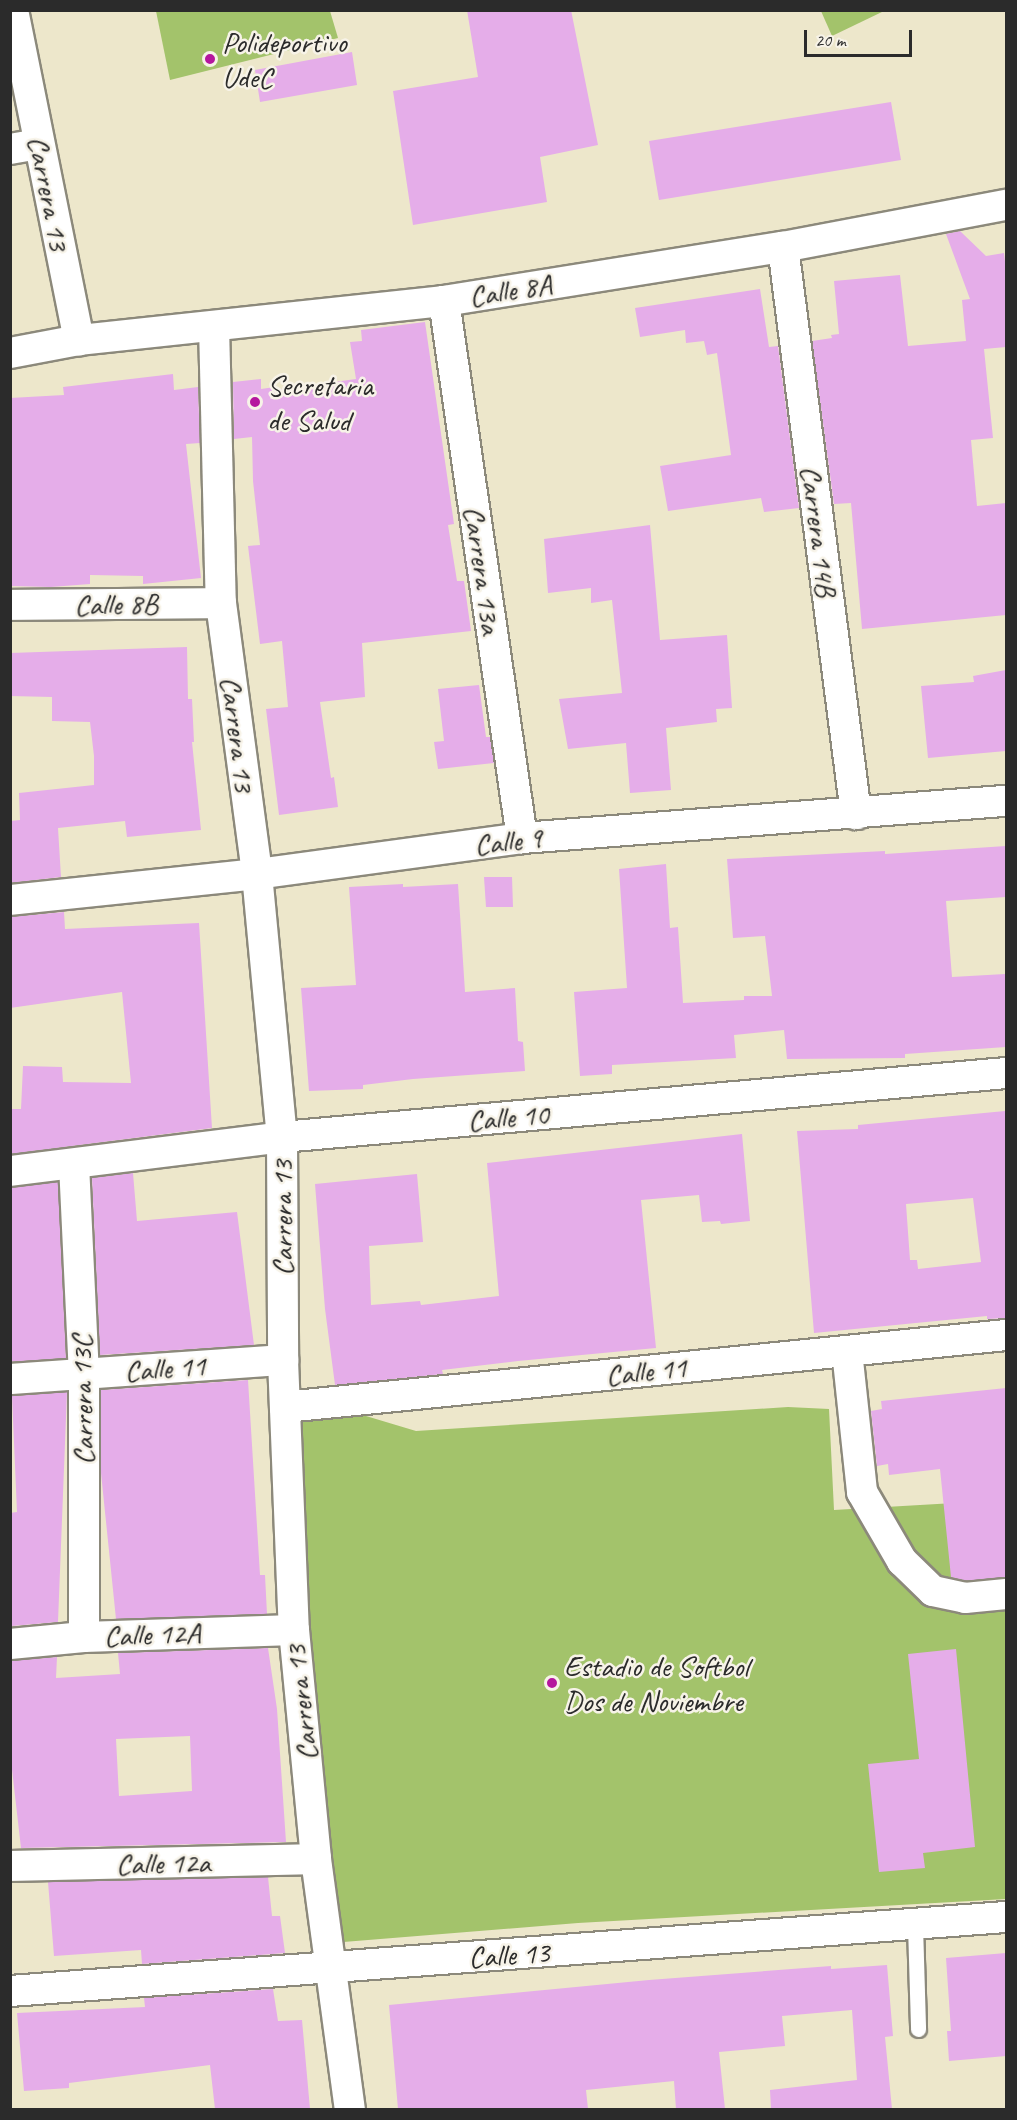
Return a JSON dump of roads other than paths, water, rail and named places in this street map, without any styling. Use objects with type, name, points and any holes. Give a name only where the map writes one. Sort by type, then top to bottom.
[{"type":"street","name":"Carrera 13","points":[[13,10],[79,340]]},
{"type":"street","points":[[10,149],[39,144]]},
{"type":"street","name":"Calle 8A","points":[[10,353],[79,340],[444,301],[783,247],[1006,205]]},
{"type":"street","name":"Carrera 14B","points":[[783,247],[856,814]]},
{"type":"street","name":"Carrera 13a","points":[[444,301],[522,838]]},
{"type":"street","name":"Carrera 13","points":[[214,326],[221,603],[257,874],[282,1137],[283,1360],[294,1630],[316,1859],[350,2109]]},
{"type":"street","name":"Calle 8B","points":[[10,605],[221,603]]},
{"type":"street","name":"Calle 9","points":[[10,900],[257,874],[522,838],[1006,801]]},
{"type":"street","name":"Calle 10","points":[[10,1171],[282,1137],[1006,1073]]},
{"type":"street","name":"Carrera 13C","points":[[74,1164],[84,1374],[84,1637]]},
{"type":"street","name":"Calle 11","points":[[285,1407],[1006,1335]]},
{"type":"street","points":[[847,1351],[862,1492],[902,1561],[933,1591],[964,1598],[1006,1594]]},
{"type":"street","name":"Calle 11","points":[[10,1379],[283,1360]]},
{"type":"street","name":"Calle 12A","points":[[10,1644],[84,1637],[294,1630]]},
{"type":"street","name":"Calle 12a","points":[[10,1866],[316,1859]]},
{"type":"street","name":"Calle 13","points":[[10,1991],[1006,1917]]},
{"type":"lane","points":[[915,1925],[918,2029]]},
{"type":"place","name":"Polideportivo UdeC","points":[[210,59]]},
{"type":"place","name":"Secretaria de Salud","points":[[255,402]]},
{"type":"place","name":"Estadio de Softbol Dos de Noviembre","points":[[552,1683]]}]
